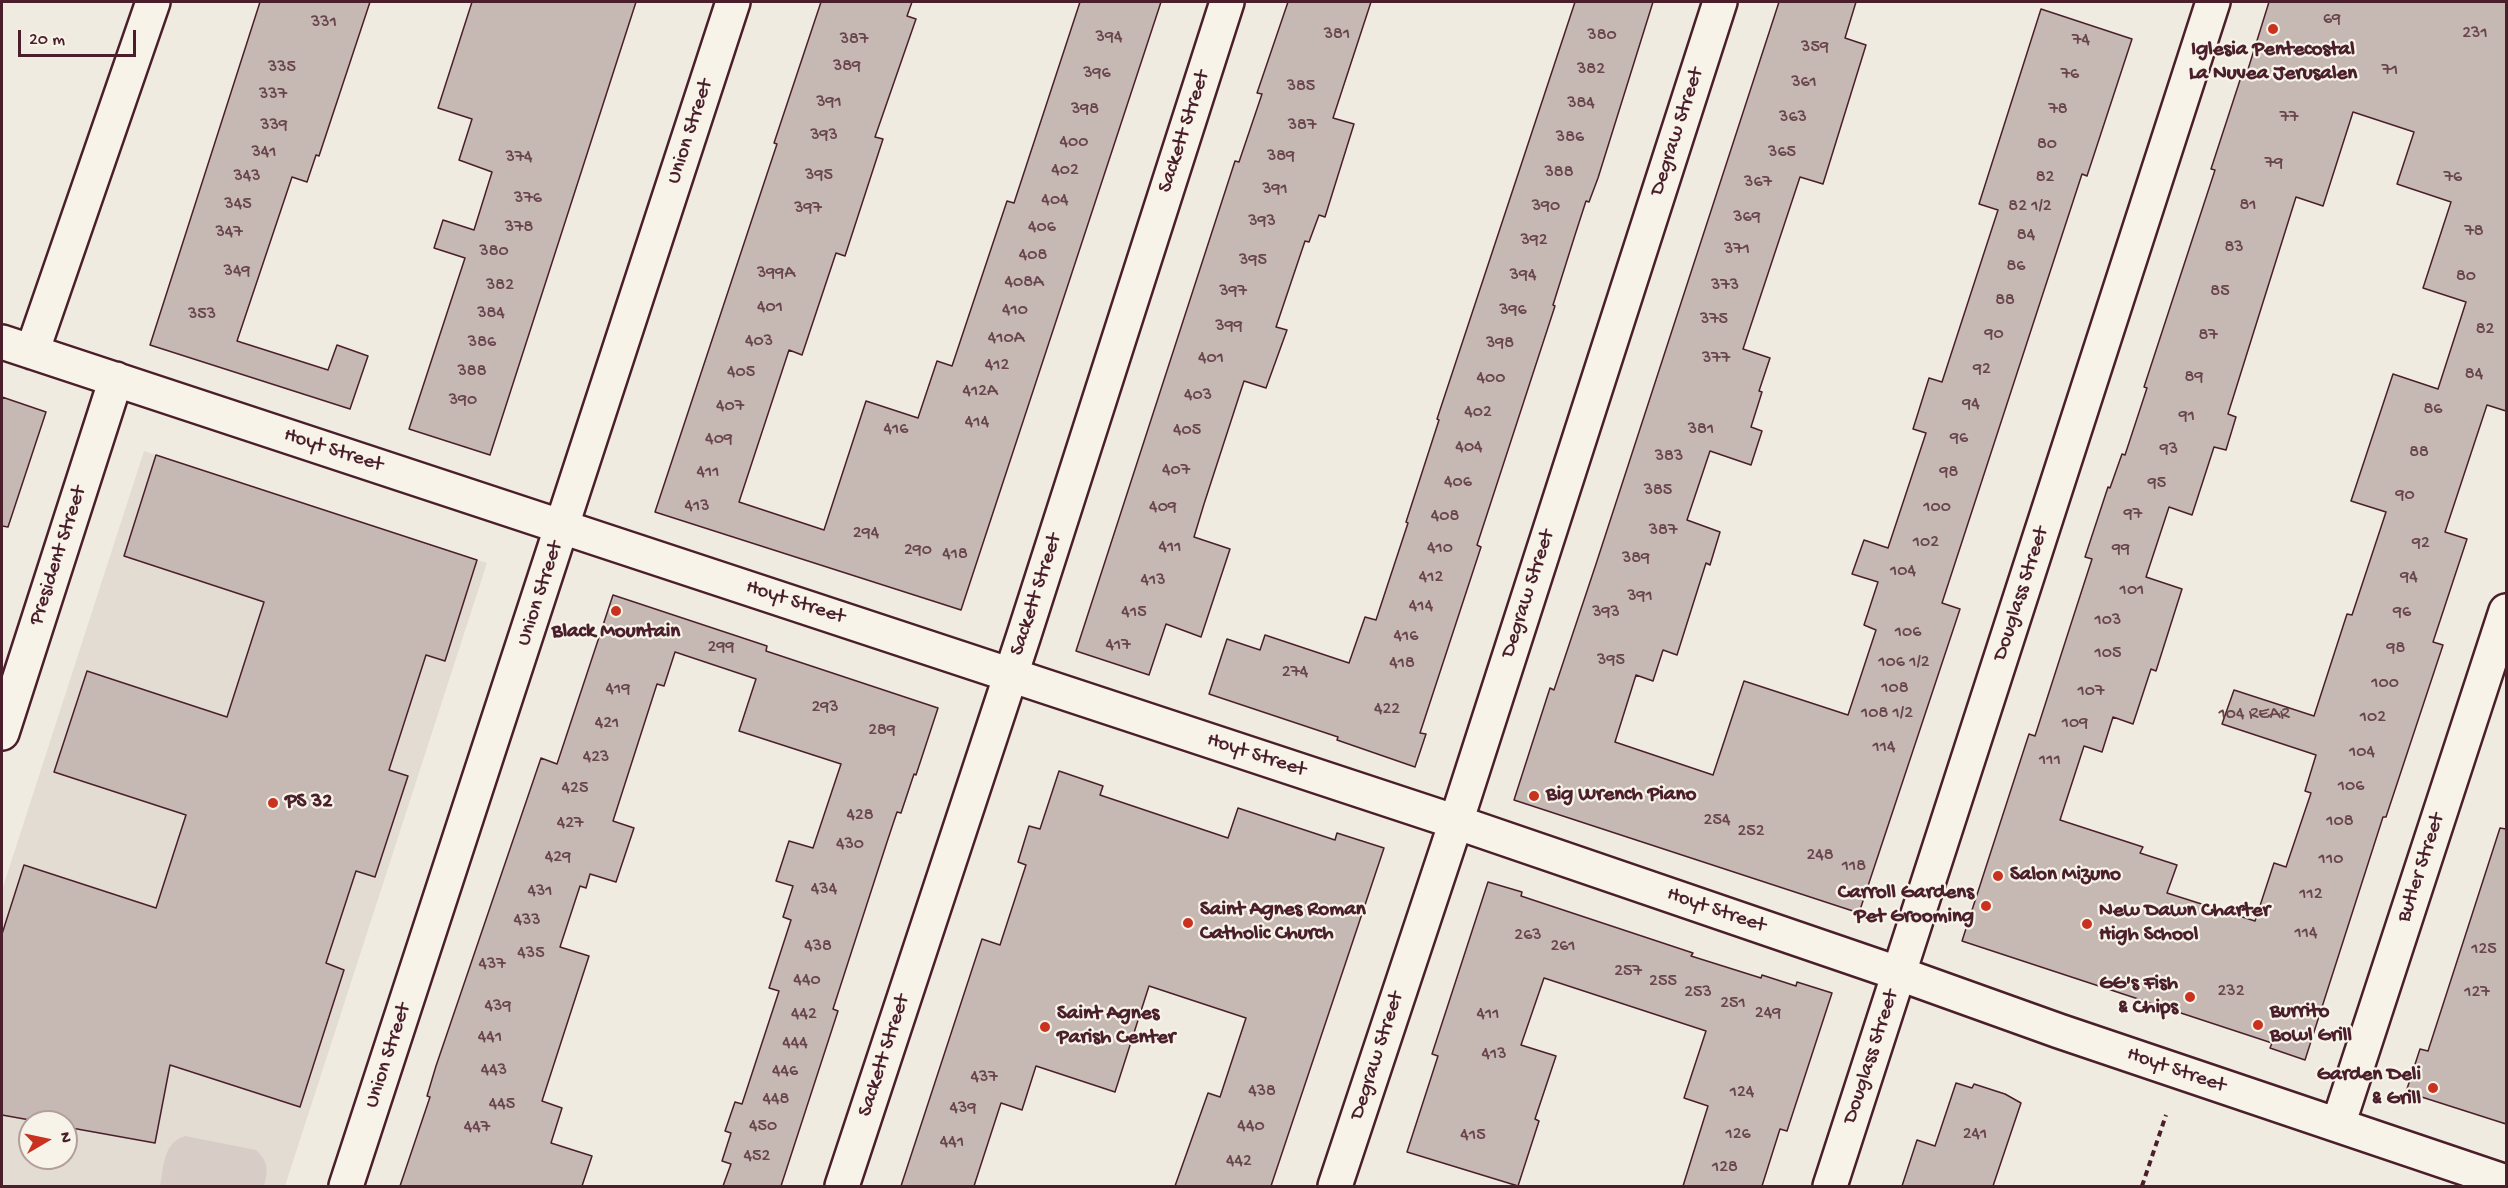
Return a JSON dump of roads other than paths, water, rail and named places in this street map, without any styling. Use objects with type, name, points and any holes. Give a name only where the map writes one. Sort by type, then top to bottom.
[{"type":"street","points":[[16,347],[153,2]]},
{"type":"street","name":"Union Street","points":[[346,1186],[733,2]]},
{"type":"street","name":"Sackett Street","points":[[842,1186],[1011,674],[1227,2]]},
{"type":"street","name":"Degraw Street","points":[[1335,1186],[1456,822],[1720,2]]},
{"type":"street","name":"Douglass Street","points":[[1830,1186],[2213,2]]},
{"type":"street","name":"Hoyt Street","points":[[16,347],[1456,822],[1900,974],[2070,1035],[2506,1182]]},
{"type":"street","name":"President Street","points":[[2,733],[116,379]]},
{"type":"street","name":"Butler Street","points":[[2338,1125],[2506,611]]},
{"type":"place","name":"Iglesia Pentecostal La Nuvea Jerusalen","points":[[2273,29]]},
{"type":"place","name":"Black Mountain","points":[[616,611]]},
{"type":"place","name":"Big Wrench Piano","points":[[1534,796]]},
{"type":"place","name":"PS 32","points":[[273,803]]},
{"type":"place","name":"Salon Mizuno","points":[[1998,876]]},
{"type":"place","name":"Carroll Gardens Pet Grooming","points":[[1986,906]]},
{"type":"place","name":"Saint Agnes Roman Catholic Church","points":[[1188,923]]},
{"type":"place","name":"New Dawn Charter High School","points":[[2087,924]]},
{"type":"place","name":"GG's Fish & Chips","points":[[2190,997]]},
{"type":"place","name":"Burrito Bowl Grill","points":[[2258,1025]]},
{"type":"place","name":"Saint Agnes Parish Center","points":[[1045,1027]]},
{"type":"place","name":"Garden Deli & Grill","points":[[2433,1088]]}]
